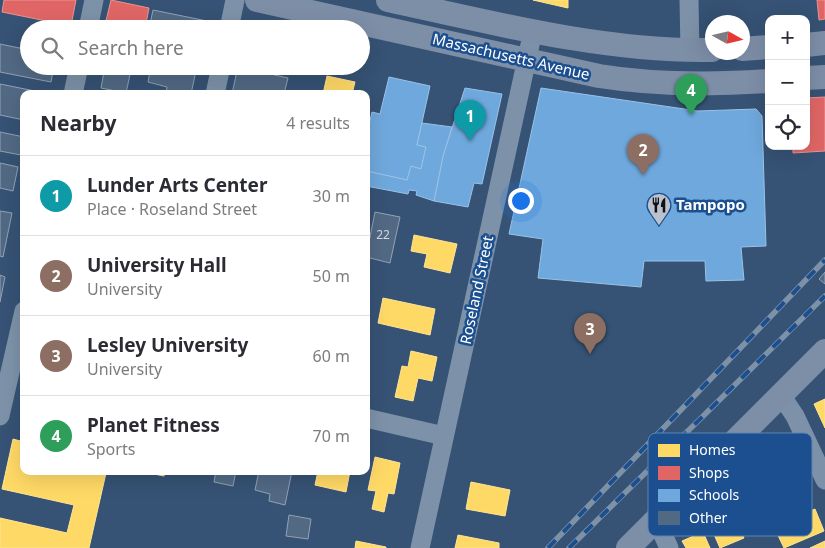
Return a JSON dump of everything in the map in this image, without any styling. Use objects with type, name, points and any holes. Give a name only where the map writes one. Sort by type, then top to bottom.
[{"type":"main road","name":"Massachusetts Avenue","points":[[257,0],[347,20]]},
{"type":"main road","name":"Massachusetts Avenue","points":[[388,0],[451,7],[533,31],[641,47],[701,50]]},
{"type":"main road","name":"Massachusetts Avenue","points":[[370,25],[585,74],[632,81],[713,84],[765,81]]},
{"type":"main road","points":[[810,45],[825,43]]},
{"type":"main road","points":[[750,48],[765,47]]},
{"type":"main road","points":[[810,78],[825,77]]},
{"type":"main road","points":[[743,433],[825,351]]},
{"type":"main road","points":[[628,548],[648,528]]},
{"type":"street","points":[[90,20],[94,0]]},
{"type":"street","points":[[231,20],[235,0]]},
{"type":"street","points":[[689,0],[701,50]]},
{"type":"street","name":"Roseland Street","points":[[420,548],[533,31]]},
{"type":"street","points":[[74,90],[77,75]]},
{"type":"street","points":[[216,90],[219,75]]},
{"type":"street","points":[[0,416],[14,339],[20,323]]},
{"type":"street","points":[[781,395],[795,416],[803,433]]},
{"type":"street","points":[[370,419],[444,436]]},
{"type":"street","points":[[812,452],[825,480]]},
{"type":"street","points":[[663,536],[669,548]]},
{"type":"building: Homes","points":[[533,0],[568,0],[568,8]]},
{"type":"building: Homes","points":[[327,76],[355,82],[353,90],[324,90]]},
{"type":"building: Homes","points":[[414,235],[457,244],[450,273],[424,267],[427,254],[411,251]]},
{"type":"building: Homes","points":[[383,298],[435,309],[430,335],[378,323]]},
{"type":"building: Homes","points":[[411,351],[437,357],[432,381],[418,378],[413,401],[395,397],[402,366],[408,367]]},
{"type":"building: Homes","points":[[825,399],[825,428],[814,404]]},
{"type":"building: Homes","points":[[13,439],[20,441],[20,475],[106,475],[89,548],[0,548],[0,518],[67,533],[74,505],[2,489]]},
{"type":"building: Homes","points":[[375,457],[400,463],[394,494],[388,493],[384,512],[372,509],[376,491],[368,490]]},
{"type":"building: Homes","points":[[317,475],[349,475],[346,492],[315,485]]},
{"type":"building: Homes","points":[[471,482],[510,490],[505,516],[466,509]]},
{"type":"building: Homes","points":[[815,509],[824,531],[784,548],[778,536],[812,536],[812,510]]},
{"type":"building: Homes","points":[[458,535],[499,543],[499,548],[455,548]]},
{"type":"building: Homes","points":[[694,536],[705,536],[710,548],[686,548],[682,541]]},
{"type":"building: Homes","points":[[715,536],[743,536],[744,538],[720,548]]},
{"type":"building: Homes","points":[[356,541],[386,547],[386,548],[355,548]]},
{"type":"building: Homes","points":[[825,541],[825,548],[810,548]]},
{"type":"building: Shops","points":[[4,0],[76,0],[72,20],[41,20],[2,12]]},
{"type":"building: Shops","points":[[111,0],[149,8],[147,20],[106,20]]},
{"type":"building: Shops","points":[[817,0],[825,0],[825,19],[819,20]]},
{"type":"building: Shops","points":[[825,97],[825,151],[793,153],[793,150],[810,150],[810,98]]},
{"type":"building: Schools","points":[[389,77],[430,86],[417,145],[426,147],[421,169],[411,166],[407,180],[370,172],[370,121],[372,112],[380,114]]},
{"type":"building: Schools","points":[[465,88],[502,94],[482,184],[474,183],[468,207],[434,201],[443,156]]},
{"type":"building: Schools","points":[[541,88],[698,111],[756,109],[762,116],[766,246],[741,247],[744,280],[706,281],[705,261],[644,261],[641,287],[538,278],[543,239],[509,234]]},
{"type":"building: Schools","points":[[422,123],[452,127],[443,156],[434,201],[416,195],[417,191],[409,190],[408,194],[370,187],[370,172],[407,180],[411,166],[421,169],[426,147],[417,145]]},
{"type":"building: Other","points":[[153,10],[202,20],[151,20]]},
{"type":"building: Other","points":[[0,44],[20,48],[20,75],[52,75],[51,82],[0,72]]},
{"type":"building: Other","points":[[103,75],[130,75],[127,90],[101,88]]},
{"type":"building: Other","points":[[149,75],[195,75],[192,90],[167,90],[167,87],[148,82]]},
{"type":"building: Other","points":[[236,75],[275,75],[288,78],[285,90],[233,90]]},
{"type":"building: Other","points":[[0,84],[30,90],[20,90],[20,119],[0,115]]},
{"type":"building: Other","points":[[0,132],[20,136],[20,155],[0,151]]},
{"type":"building: Other","points":[[0,163],[18,167],[13,191],[0,188]]},
{"type":"building: Other","points":[[0,211],[12,213],[3,257],[0,256]]},
{"type":"building: Other","points":[[375,212],[400,217],[390,263],[370,258],[370,237]]},
{"type":"building: Other","points":[[825,272],[825,284],[819,279]]},
{"type":"building: Other","points":[[0,275],[5,277],[0,302]]},
{"type":"building: Other","points":[[215,475],[235,475],[233,486],[214,482]]},
{"type":"building: Other","points":[[258,475],[291,475],[285,505],[269,501],[270,494],[255,490]]},
{"type":"building: Other","points":[[289,515],[311,519],[308,539],[286,536]]},
{"type":"railway","points":[[659,433],[825,260]]},
{"type":"railway","points":[[686,433],[825,296]]},
{"type":"railway","points":[[548,548],[648,444]]},
{"type":"railway","points":[[569,548],[648,470]]},
{"type":"place","name":"Planet Fitness","points":[[691,115]]},
{"type":"place","name":"Lunder Arts Center","points":[[470,141]]},
{"type":"place","name":"University Hall","points":[[643,175]]},
{"type":"place","name":"Tampopo","points":[[659,226]]},
{"type":"place","name":"Lesley University","points":[[590,354]]}]
